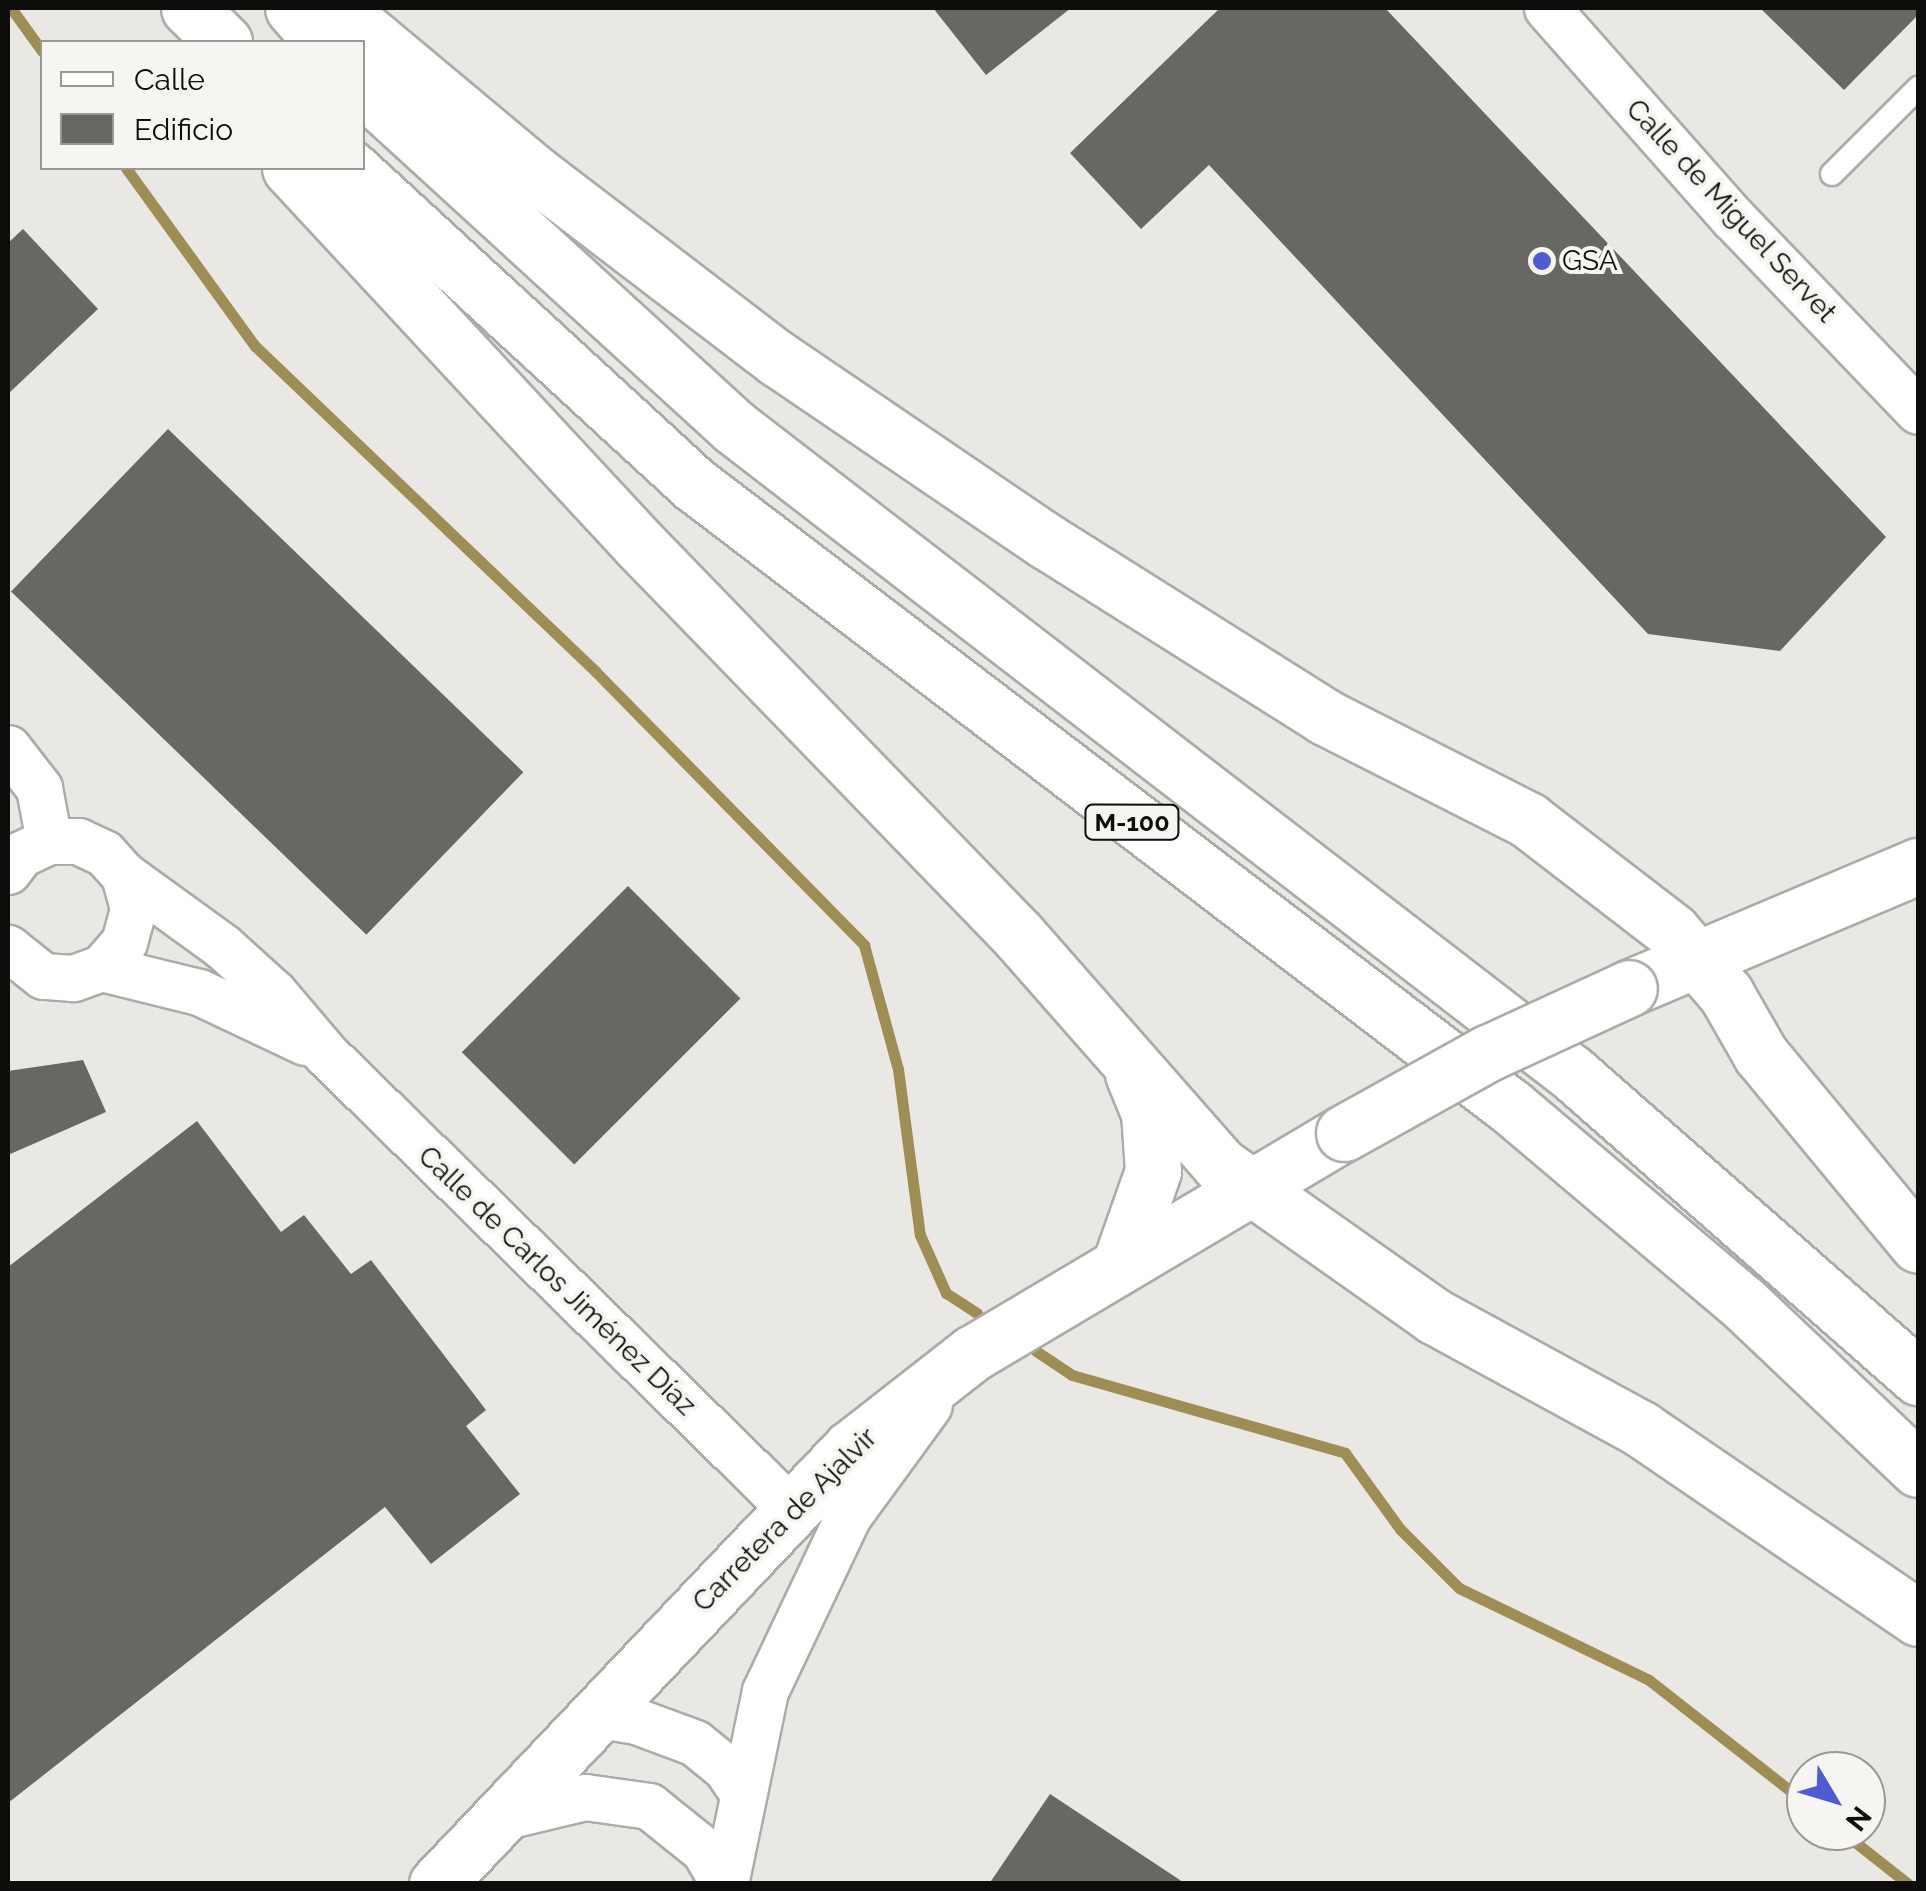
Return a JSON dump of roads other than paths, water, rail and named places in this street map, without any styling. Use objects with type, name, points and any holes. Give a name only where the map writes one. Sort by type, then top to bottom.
[{"type":"main road","points":[[166,8],[191,40]]},
{"type":"main road","points":[[189,8],[222,40]]},
{"type":"main road","points":[[293,8],[322,40]]},
{"type":"main road","points":[[338,8],[537,175],[778,359],[1046,541],[1325,717],[1528,820],[1698,956],[1761,1055],[1918,1245]]},
{"type":"main road","name":"M-100","points":[[365,90],[734,428],[1572,1073],[1918,1378]]},
{"type":"main road","points":[[292,170],[612,516],[1120,1044],[1202,1146],[1250,1190],[1434,1316],[1641,1429],[1918,1618]]},
{"type":"main road","name":"M-100","points":[[352,170],[695,485],[1512,1107],[1743,1302],[1918,1469]]},
{"type":"main road","name":"Carretera de Ajalvir","points":[[437,1884],[789,1507],[850,1449],[972,1352],[1122,1259],[1488,1053],[1698,956],[1918,866]]},
{"type":"main road","points":[[1120,1044],[1149,1112],[1152,1171],[1122,1259]]},
{"type":"street","name":"Calle de Miguel Servet","points":[[1547,8],[1732,218],[1918,411]]},
{"type":"street","points":[[8,748],[39,788],[49,841],[21,854],[8,870]]},
{"type":"street","name":"Calle de Carlos Jiménez Díaz","points":[[49,841],[78,842],[104,853],[124,875],[222,946],[326,1054],[789,1507]]},
{"type":"street","points":[[10,959],[43,976],[72,978],[101,968],[124,942],[132,908],[124,875]]},
{"type":"street","name":"Calle de Carlos Jiménez Díaz","points":[[101,968],[198,992],[326,1054]]},
{"type":"street","points":[[725,1884],[765,1692],[848,1516],[972,1352]]},
{"type":"street","points":[[585,1798],[566,1775],[577,1732],[695,1743],[725,1767],[742,1792]]},
{"type":"street","points":[[498,1818],[585,1798],[649,1806],[676,1822],[704,1850],[725,1884]]},
{"type":"lane","points":[[1832,174],[1918,88]]},
{"type":"waterway","points":[[11,8],[40,48]]},
{"type":"waterway","points":[[127,170],[255,346],[596,672],[864,945],[898,1069],[920,1235],[946,1293],[977,1313]]},
{"type":"waterway","points":[[1036,1351],[1072,1375],[1345,1453],[1400,1529],[1459,1588],[1649,1680],[1786,1787]]},
{"type":"waterway","points":[[1866,1851],[1908,1884]]},
{"type":"place","name":"GSA","points":[[1542,261]]}]
